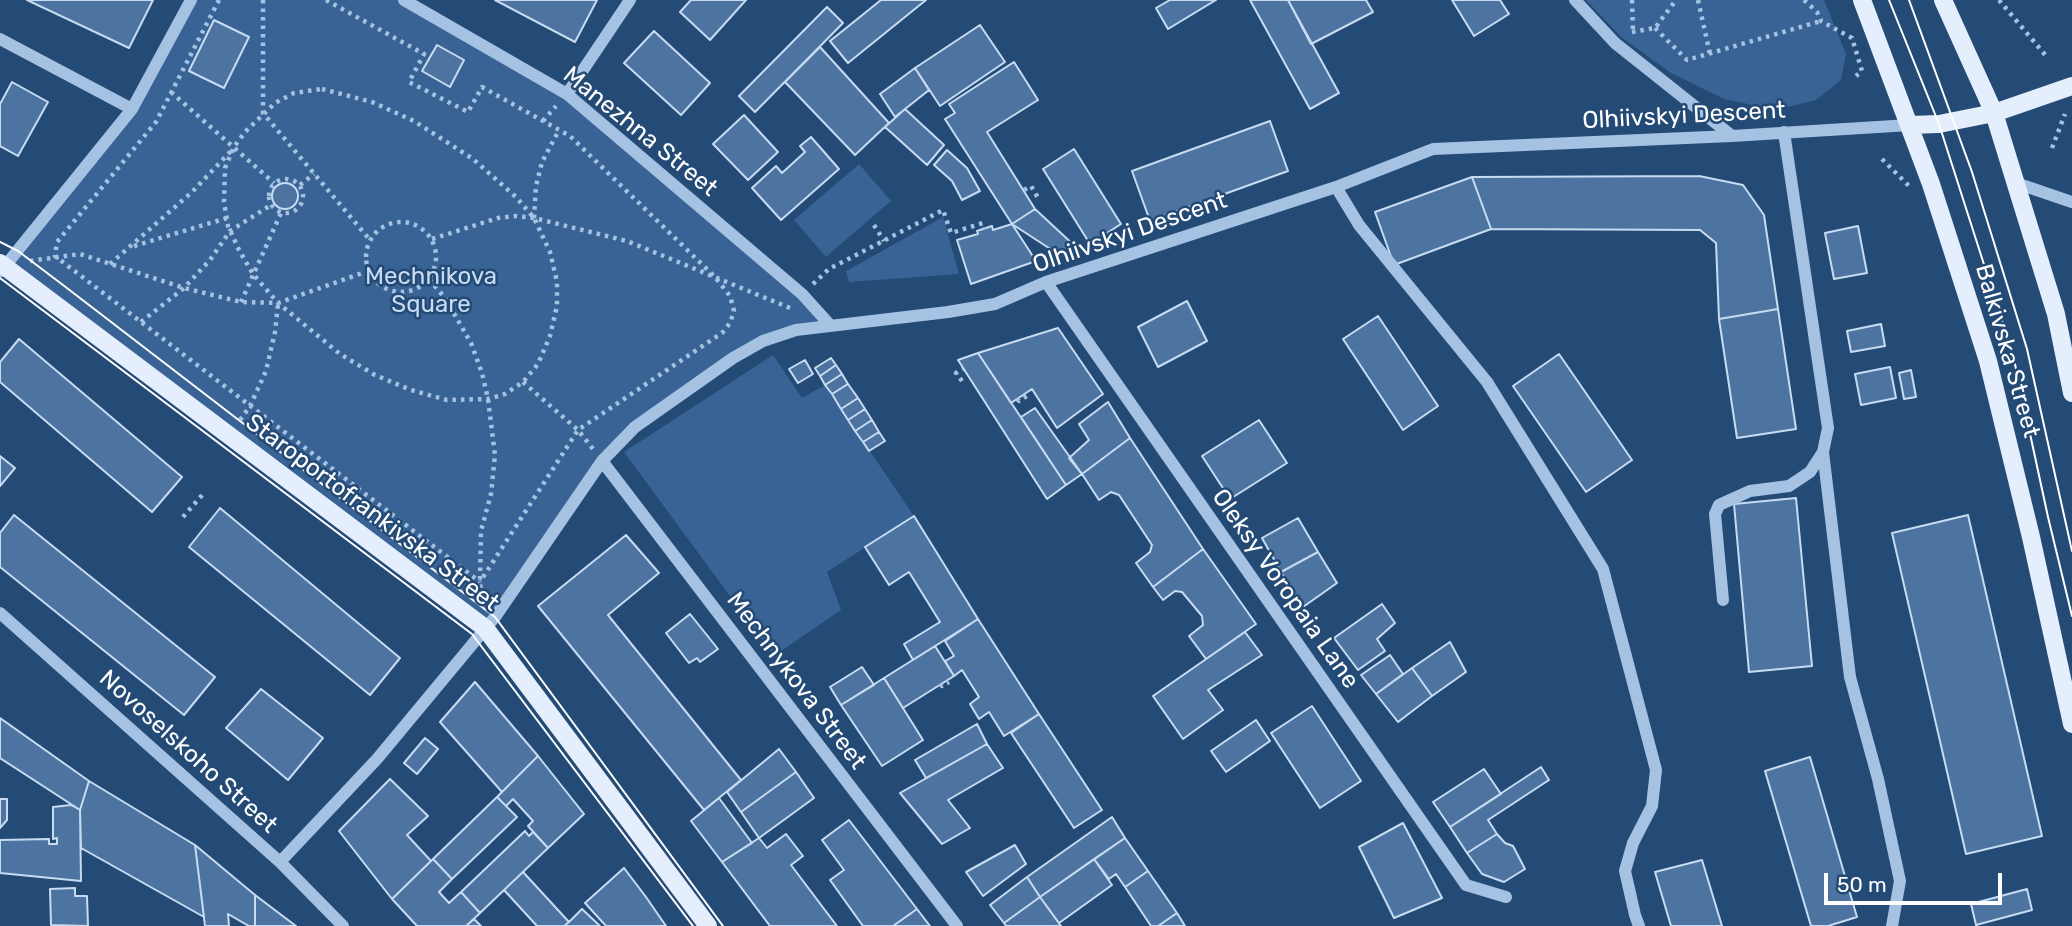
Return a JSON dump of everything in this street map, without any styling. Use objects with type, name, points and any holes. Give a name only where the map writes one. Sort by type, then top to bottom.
[{"type":"main road","name":"Balkivska Street","points":[[1862,0],[1910,125],[1988,361],[2031,537],[2072,724]]},
{"type":"main road","name":"Balkivska Street","points":[[1943,0],[1994,113],[2056,314],[2072,393]]},
{"type":"main road","points":[[1910,125],[1938,124],[1994,113],[2072,86]]},
{"type":"main road","name":"Staroportofrankivska Street","points":[[2,267],[485,628],[708,926]]},
{"type":"street","points":[[2,267],[132,109],[191,0]]},
{"type":"street","name":"Manezhna Street","points":[[404,0],[567,94],[802,294],[830,325]]},
{"type":"street","points":[[567,94],[630,0]]},
{"type":"street","points":[[1575,0],[1615,43],[1732,135]]},
{"type":"street","points":[[0,39],[132,109]]},
{"type":"street","name":"Olhiivskyi Descent","points":[[280,862],[381,754],[495,617],[602,461],[635,427],[733,358],[763,341],[779,334],[830,325],[948,313],[995,304],[1046,282],[1336,187],[1433,149],[1910,125]]},
{"type":"street","points":[[1784,132],[1828,428],[1823,452],[1850,677],[1878,779],[1900,881],[1892,926]]},
{"type":"street","points":[[2016,183],[2072,202]]},
{"type":"street","points":[[1336,187],[1359,225],[1487,382],[1603,569],[1656,770],[1651,806],[1633,843],[1625,871],[1634,915],[1639,926]]},
{"type":"street","name":"Oleksy Voropaia Lane","points":[[1046,282],[1466,885],[1506,897]]},
{"type":"street","points":[[1723,600],[1714,514],[1719,505],[1750,491],[1789,485],[1810,472],[1823,452]]},
{"type":"street","name":"Mechnykova Street","points":[[602,461],[957,926]]},
{"type":"street","name":"Novoselskoho Street","points":[[0,613],[280,862],[343,926]]},
{"type":"path","points":[[263,0],[263,113],[370,240]]},
{"type":"path","points":[[326,0],[424,54],[409,82],[468,112],[482,87],[570,136],[715,277],[730,296],[734,311],[730,323],[722,333],[578,430],[480,582]]},
{"type":"path","points":[[1632,0],[1633,33],[1654,28],[1675,0]]},
{"type":"path","points":[[1698,0],[1710,54]]},
{"type":"path","points":[[1804,0],[1817,12],[1821,21],[1852,38],[1862,71],[1856,76]]},
{"type":"path","points":[[1999,0],[2047,57]]},
{"type":"path","points":[[1654,28],[1686,60],[1821,21]]},
{"type":"path","points":[[110,264],[192,192],[275,103],[293,93],[322,89],[372,102],[414,121],[473,159],[516,197],[534,218],[550,252],[557,282],[557,306],[550,336],[538,364],[523,382],[505,394],[488,399],[447,400],[411,390],[374,375],[340,354],[278,303],[253,274],[239,250],[230,231],[224,202],[225,168],[234,148]]},
{"type":"path","points":[[171,92],[274,183]]},
{"type":"path","points":[[2052,148],[2065,114]]},
{"type":"path","points":[[534,218],[536,187],[542,162],[559,130]]},
{"type":"path","points":[[1882,159],[1912,190]]},
{"type":"path","points":[[300,185],[314,174]]},
{"type":"path","points":[[288,178],[300,185],[303,199],[295,211],[281,213],[271,205],[268,193],[274,183],[288,178]]},
{"type":"path","points":[[1024,190],[1031,186],[1038,198]]},
{"type":"path","points":[[141,322],[184,288],[210,260],[230,231],[271,205]]},
{"type":"path","points":[[802,294],[829,269],[943,210],[951,233],[983,223],[984,229]]},
{"type":"path","points":[[241,302],[281,213]]},
{"type":"path","points":[[131,247],[227,218]]},
{"type":"path","points":[[432,239],[498,218],[534,218],[627,241],[791,309]]},
{"type":"path","points":[[406,222],[425,230],[432,239],[437,259],[435,270],[422,286],[412,291],[391,292],[374,280],[368,271],[366,250],[376,232],[385,225],[406,222]]},
{"type":"path","points":[[874,225],[884,241]]},
{"type":"path","points":[[2,267],[55,256],[80,254],[184,288],[241,302],[278,303],[368,271]]},
{"type":"path","points":[[55,256],[480,582]]},
{"type":"path","points":[[429,279],[445,298],[471,343],[488,399],[495,455],[491,494],[481,531],[480,582]]},
{"type":"path","points":[[230,435],[250,406],[266,371],[278,303]]},
{"type":"path","points":[[962,381],[956,373],[963,369]]},
{"type":"path","points":[[523,382],[578,430],[602,461]]},
{"type":"path","points":[[1017,398],[1019,401],[1030,394]]},
{"type":"path","points":[[183,516],[203,494]]},
{"type":"path","points":[[940,684],[942,686],[949,682]]},
{"type":"green space","name":"Mechnikova Square","points":[[191,0],[404,0],[567,94],[830,325],[779,334],[635,427],[485,628],[5,265],[132,109]]},
{"type":"green space","points":[[1586,0],[1824,0],[1846,54],[1841,80],[1816,100],[1776,110],[1724,99],[1671,73],[1621,37]]},
{"type":"green space","points":[[859,164],[891,201],[826,257],[794,220]]},
{"type":"green space","points":[[943,217],[959,274],[849,282],[846,271]]},
{"type":"green space","points":[[773,355],[802,398],[825,385],[914,516],[827,572],[841,610],[774,656],[624,452]]},
{"type":"building","points":[[27,0],[153,0],[129,48]]},
{"type":"building","points":[[495,0],[597,0],[575,42]]},
{"type":"building","points":[[691,0],[746,0],[710,40],[680,12]]},
{"type":"building","points":[[881,0],[926,0],[848,63],[830,41]]},
{"type":"building","points":[[1170,0],[1216,0],[1168,29],[1156,8]]},
{"type":"building","points":[[1250,0],[1288,0],[1339,93],[1310,109]]},
{"type":"building","points":[[1288,0],[1366,0],[1373,12],[1311,44]]},
{"type":"building","points":[[1452,0],[1500,0],[1509,14],[1474,36]]},
{"type":"building","points":[[827,7],[843,23],[755,112],[739,96]]},
{"type":"building","points":[[214,20],[249,37],[224,88],[189,71]]},
{"type":"building","points":[[980,25],[1005,62],[940,106],[915,68]]},
{"type":"building","points":[[654,31],[710,83],[681,115],[624,63]]},
{"type":"building","points":[[437,45],[464,60],[450,87],[422,71]]},
{"type":"building","points":[[820,47],[889,123],[855,155],[785,82]]},
{"type":"building","points":[[1014,62],[1038,100],[987,132],[1035,209],[1012,224],[945,119],[955,113],[949,104]]},
{"type":"building","points":[[915,68],[929,90],[895,117],[880,94]]},
{"type":"building","points":[[12,82],[48,102],[18,156],[0,146],[0,104]]},
{"type":"building","points":[[905,109],[944,145],[927,165],[885,127]]},
{"type":"building","points":[[744,115],[778,152],[748,180],[713,144]]},
{"type":"building","points":[[1270,121],[1288,171],[1150,221],[1132,171]]},
{"type":"building","points":[[811,137],[839,169],[781,220],[752,188],[776,166],[782,173],[805,152],[800,146]]},
{"type":"building","points":[[1074,149],[1121,224],[1090,244],[1043,169]]},
{"type":"building","points":[[947,150],[967,168],[980,191],[962,200],[952,181],[934,165]]},
{"type":"building","points":[[1699,176],[1743,185],[1764,215],[1778,309],[1719,319],[1716,243],[1700,230],[1491,229],[1472,177]]},
{"type":"building","points":[[1472,177],[1491,229],[1394,265],[1375,212]]},
{"type":"building","points":[[285,183],[294,187],[298,196],[294,205],[285,209],[276,205],[272,196],[276,187]]},
{"type":"building","points":[[1035,209],[1077,248],[1058,254],[1012,224]]},
{"type":"building","points":[[1012,224],[1036,261],[971,284],[957,240],[978,234],[977,231],[992,226],[993,230]]},
{"type":"building","points":[[1858,226],[1867,273],[1834,279],[1825,233]]},
{"type":"building","points":[[1187,301],[1207,341],[1158,367],[1138,327]]},
{"type":"building","points":[[1778,309],[1796,429],[1737,438],[1719,319]]},
{"type":"building","points":[[1378,316],[1438,406],[1403,430],[1343,339]]},
{"type":"building","points":[[1881,324],[1885,346],[1851,352],[1847,331]]},
{"type":"building","points":[[1058,328],[1103,394],[1057,428],[1032,389],[1011,403],[978,353]]},
{"type":"building","points":[[19,339],[182,477],[152,512],[0,382],[0,362]]},
{"type":"building","points":[[978,353],[1066,485],[1047,499],[958,360]]},
{"type":"building","points":[[1559,354],[1632,460],[1586,492],[1513,386]]},
{"type":"building","points":[[831,358],[836,365],[820,376],[815,368]]},
{"type":"building","points":[[805,360],[813,374],[798,383],[789,369]]},
{"type":"building","points":[[836,365],[842,374],[825,385],[820,376]]},
{"type":"building","points":[[1890,367],[1896,398],[1861,405],[1855,374]]},
{"type":"building","points":[[1911,370],[1916,397],[1904,399],[1899,373]]},
{"type":"building","points":[[842,374],[848,384],[832,394],[825,385]]},
{"type":"building","points":[[848,384],[858,398],[841,409],[832,394]]},
{"type":"building","points":[[858,398],[865,409],[848,420],[841,409]]},
{"type":"building","points":[[1108,402],[1130,438],[1082,474],[1069,458],[1089,440],[1079,424]]},
{"type":"building","points":[[1035,408],[1082,474],[1066,485],[1021,417]]},
{"type":"building","points":[[865,409],[872,420],[855,431],[848,420]]},
{"type":"building","points":[[872,420],[879,432],[863,442],[855,431]]},
{"type":"building","points":[[1259,420],[1287,463],[1230,499],[1202,456]]},
{"type":"building","points":[[879,432],[885,441],[869,451],[863,442]]},
{"type":"building","points":[[1130,438],[1203,549],[1153,587],[1136,563],[1150,552],[1152,545],[1119,495],[1111,492],[1099,500],[1082,474]]},
{"type":"building","points":[[0,456],[15,468],[0,486]]},
{"type":"building","points":[[1796,498],[1812,666],[1749,672],[1734,504]]},
{"type":"building","points":[[220,508],[400,658],[370,695],[189,547]]},
{"type":"building","points":[[14,515],[215,677],[184,715],[0,567],[0,533]]},
{"type":"building","points":[[1968,515],[2042,836],[1966,854],[1892,533]]},
{"type":"building","points":[[914,516],[978,619],[913,660],[904,644],[940,622],[909,572],[889,585],[865,547]]},
{"type":"building","points":[[1298,518],[1318,552],[1281,572],[1262,538]]},
{"type":"building","points":[[626,535],[659,573],[608,615],[741,780],[704,810],[538,606]]},
{"type":"building","points":[[1203,549],[1256,624],[1206,659],[1189,636],[1203,625],[1202,616],[1182,592],[1175,591],[1163,600],[1153,587]]},
{"type":"building","points":[[1318,552],[1337,583],[1303,607],[1281,572]]},
{"type":"building","points":[[1382,604],[1395,623],[1377,639],[1385,651],[1358,670],[1334,638]]},
{"type":"building","points":[[690,614],[718,649],[700,662],[697,658],[689,663],[666,633]]},
{"type":"building","points":[[978,619],[1039,714],[1004,736],[989,712],[979,719],[970,704],[979,697],[962,670],[954,676],[945,661],[954,656],[945,641]]},
{"type":"building","points":[[1245,632],[1262,655],[1208,690],[1223,710],[1183,739],[1153,696]]},
{"type":"building","points":[[1450,642],[1466,672],[1432,696],[1412,668]]},
{"type":"building","points":[[935,646],[954,676],[903,708],[884,678]]},
{"type":"building","points":[[1390,655],[1403,674],[1376,694],[1361,675]]},
{"type":"building","points":[[862,667],[874,685],[841,705],[830,687]]},
{"type":"building","points":[[1412,668],[1432,696],[1398,722],[1376,694]]},
{"type":"building","points":[[884,678],[923,740],[882,766],[841,705]]},
{"type":"building","points":[[475,682],[538,756],[502,792],[440,722]]},
{"type":"building","points":[[261,689],[323,738],[288,780],[226,728]]},
{"type":"building","points":[[1312,706],[1361,781],[1320,808],[1271,733]]},
{"type":"building","points":[[1039,714],[1102,810],[1074,828],[1011,733]]},
{"type":"building","points":[[0,718],[89,781],[80,810],[0,758]]},
{"type":"building","points":[[1256,720],[1270,741],[1226,772],[1211,751]]},
{"type":"building","points":[[977,724],[987,744],[926,778],[915,760]]},
{"type":"building","points":[[425,738],[438,749],[417,774],[404,763]]},
{"type":"building","points":[[987,744],[1003,768],[948,800],[970,828],[942,844],[900,793]]},
{"type":"building","points":[[779,749],[796,772],[741,812],[727,792]]},
{"type":"building","points":[[538,756],[584,814],[548,848],[528,826],[533,821],[513,799],[506,806],[497,797]]},
{"type":"building","points":[[1810,757],[1857,917],[1828,926],[1811,926],[1765,771]]},
{"type":"building","points":[[1541,767],[1549,780],[1488,820],[1497,834],[1467,853],[1450,827]]},
{"type":"building","points":[[1484,769],[1501,794],[1450,827],[1433,802]]},
{"type":"building","points":[[796,772],[814,798],[759,838],[741,812]]},
{"type":"building","points":[[390,779],[428,816],[407,835],[431,861],[392,899],[339,831]]},
{"type":"building","points":[[89,781],[195,845],[204,917],[81,848],[80,810]]},
{"type":"building","points":[[497,797],[517,817],[452,879],[433,859]]},
{"type":"building","points":[[719,798],[752,843],[722,862],[691,821]]},
{"type":"building","points":[[0,799],[7,799],[7,820],[0,828]]},
{"type":"building","points":[[71,805],[80,810],[81,881],[0,873],[0,840],[49,839],[49,844],[57,844],[57,838],[53,839],[53,807]]},
{"type":"building","points":[[1112,817],[1125,838],[1040,897],[1027,877]]},
{"type":"building","points":[[849,820],[917,909],[893,926],[863,926],[830,880],[844,870],[822,840]]},
{"type":"building","points":[[1403,823],[1442,898],[1394,918],[1359,847]]},
{"type":"building","points":[[525,831],[529,836],[533,832],[548,848],[480,913],[461,892]]},
{"type":"building","points":[[786,834],[803,856],[791,865],[837,926],[770,926],[722,862],[759,838],[767,848]]},
{"type":"building","points":[[1497,834],[1505,843],[1513,846],[1525,869],[1504,882],[1482,874],[1467,853]]},
{"type":"building","points":[[1125,838],[1148,871],[1125,887],[1116,874],[1109,879],[1094,859]]},
{"type":"building","points":[[195,845],[255,895],[255,926],[249,926],[228,914],[229,926],[205,926]]},
{"type":"building","points":[[1015,845],[1026,864],[983,896],[966,872]]},
{"type":"building","points":[[433,859],[452,879],[439,892],[449,903],[461,892],[480,913],[466,926],[417,926],[392,899]]},
{"type":"building","points":[[1094,859],[1112,885],[1059,923],[1040,897]]},
{"type":"building","points":[[1702,860],[1722,926],[1671,926],[1655,872]]},
{"type":"building","points":[[624,868],[666,926],[606,926],[585,903]]},
{"type":"building","points":[[1148,871],[1177,913],[1158,926],[1151,926],[1125,887]]},
{"type":"building","points":[[523,872],[569,922],[564,926],[537,926],[504,890]]},
{"type":"building","points":[[1027,877],[1040,897],[1004,923],[990,905]]},
{"type":"building","points":[[75,888],[75,896],[87,896],[88,926],[51,925],[50,889]]},
{"type":"building","points":[[2027,889],[2032,910],[1976,925],[1971,904]]},
{"type":"building","points":[[255,895],[296,926],[255,926]]},
{"type":"building","points":[[1040,897],[1061,926],[1006,926],[1004,923]]},
{"type":"building","points":[[582,909],[600,926],[564,926],[569,922]]},
{"type":"building","points":[[917,909],[930,926],[893,926]]},
{"type":"building","points":[[1177,913],[1185,926],[1158,926]]},
{"type":"building","points":[[474,919],[481,926],[466,926]]},
{"type":"tram line","points":[[1889,0],[1939,124],[2013,355],[2072,616]]},
{"type":"tram line","points":[[1909,0],[1972,172],[2027,349],[2072,551]]},
{"type":"tram line","points":[[0,242],[18,251],[63,285],[495,617],[723,926]]},
{"type":"tram line","points":[[0,278],[472,634],[693,926]]}]
